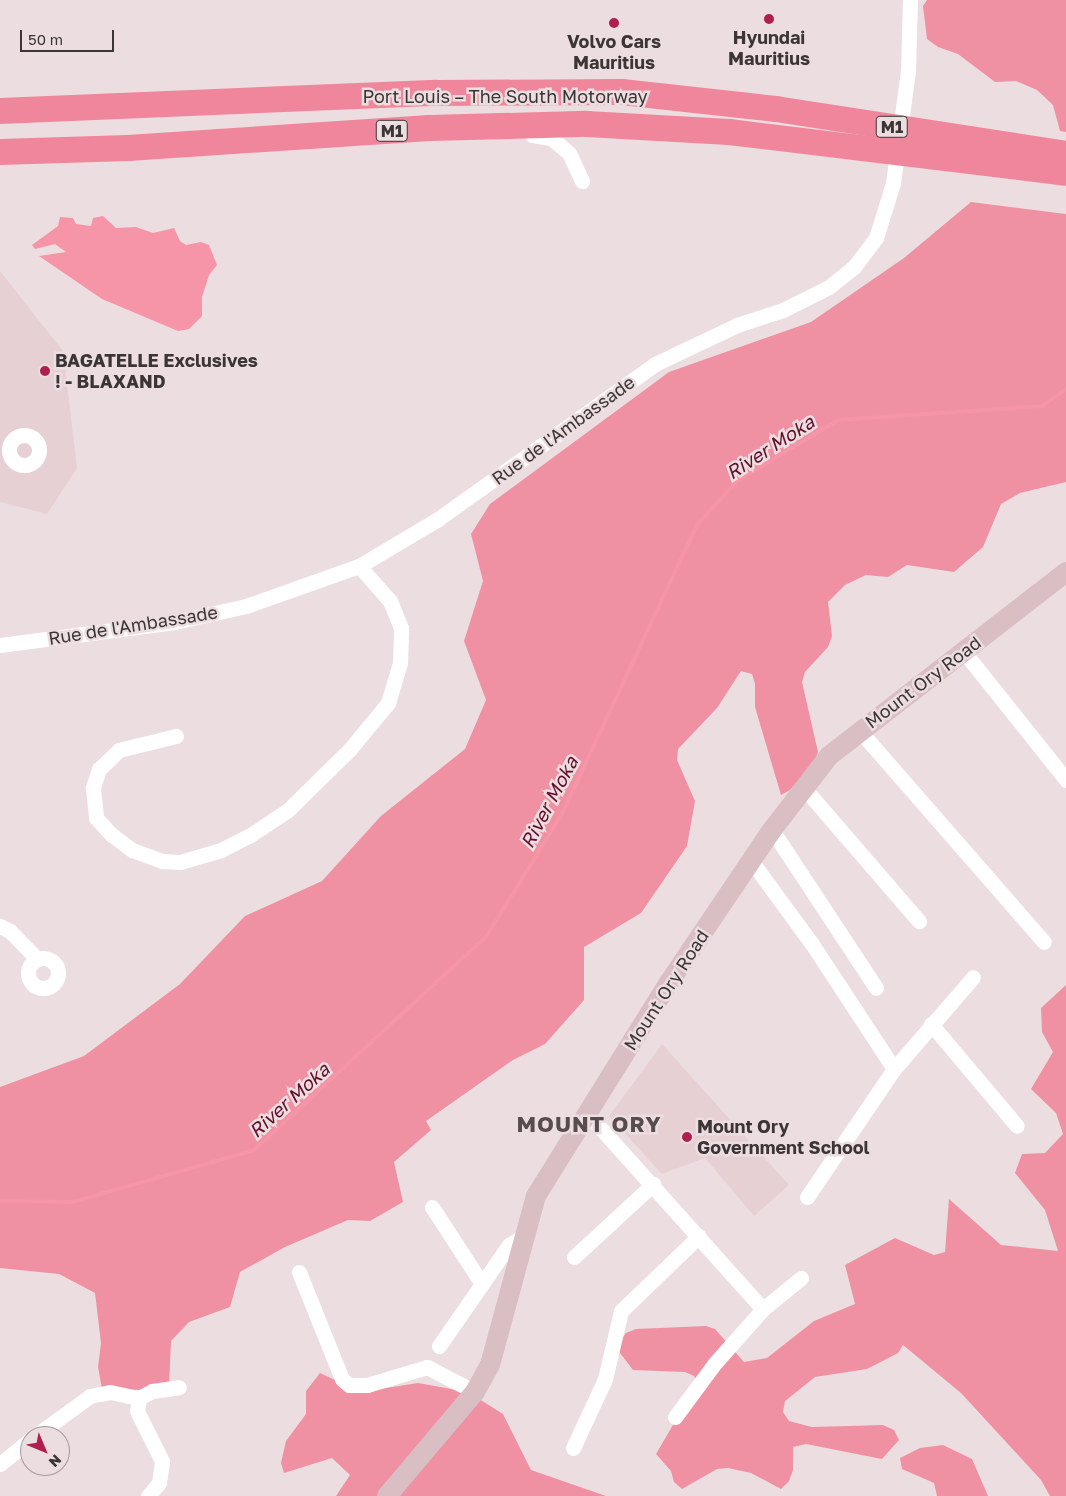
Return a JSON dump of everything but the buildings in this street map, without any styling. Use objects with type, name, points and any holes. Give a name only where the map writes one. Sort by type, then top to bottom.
[{"type":"highway","name":"Port Louis – The South Motorway","points":[[0,111],[188,100],[436,93],[622,92],[776,109],[1005,156],[1066,173]]},
{"type":"highway","points":[[0,99],[188,100]]},
{"type":"highway","name":"Port Louis – The South Motorway","points":[[0,152],[128,148],[429,128],[587,124],[729,132],[785,140],[1005,156],[1066,154]]},
{"type":"highway","points":[[1005,156],[1066,138]]},
{"type":"highway","points":[[0,170],[128,148]]},
{"type":"highway","points":[[1005,156],[1066,188]]},
{"type":"main road","name":"Mount Ory Road","points":[[387,1496],[475,1392],[490,1365],[523,1236],[536,1196],[670,981],[772,830],[829,756],[859,730],[1065,576]]},
{"type":"street","name":"Rue de l'Ambassade","points":[[0,646],[183,620],[246,606],[359,566],[438,519],[655,364],[737,326],[783,310],[829,287],[854,267],[876,238],[893,183],[908,71],[910,0]]},
{"type":"street","points":[[429,128],[515,132],[551,138],[568,153],[582,181]]},
{"type":"street","points":[[176,736],[119,750],[99,769],[93,788],[96,818],[112,835],[132,850],[163,861],[180,862],[221,850],[249,836],[288,810],[350,750],[388,703],[400,664],[401,628],[390,601],[359,566]]},
{"type":"street","points":[[964,652],[1066,780]]},
{"type":"street","points":[[859,730],[1044,942]]},
{"type":"street","points":[[804,788],[919,921]]},
{"type":"street","points":[[772,830],[876,988]]},
{"type":"street","points":[[752,862],[812,944],[894,1068]]},
{"type":"street","points":[[0,926],[10,931],[37,959]]},
{"type":"street","points":[[807,1197],[894,1068],[974,977]]},
{"type":"street","points":[[931,1024],[1017,1126]]},
{"type":"street","points":[[587,1113],[653,1184],[763,1309]]},
{"type":"street","points":[[574,1257],[653,1184]]},
{"type":"street","points":[[432,1207],[482,1284]]},
{"type":"street","points":[[439,1346],[509,1245],[523,1236]]},
{"type":"street","points":[[573,1448],[605,1379],[621,1311],[699,1236]]},
{"type":"street","points":[[299,1272],[342,1379],[349,1385],[367,1385],[427,1368],[475,1392]]},
{"type":"street","points":[[675,1417],[715,1363],[763,1309],[801,1278]]},
{"type":"street","points":[[50,1426],[90,1396],[110,1392],[139,1398],[152,1391],[179,1387]]},
{"type":"street","points":[[139,1398],[137,1410],[162,1461],[159,1483],[148,1496]]},
{"type":"street","points":[[0,1464],[20,1448]]},
{"type":"shaded area","points":[[927,0],[1066,0],[1066,132],[1060,131],[1053,105],[1037,90],[1016,81],[995,82],[958,54],[938,47],[927,39],[923,6]]},
{"type":"shaded area","points":[[971,202],[1066,214],[1066,482],[1020,493],[1001,504],[983,547],[954,572],[907,565],[888,577],[866,575],[845,585],[828,602],[832,636],[828,647],[805,672],[802,682],[818,752],[814,763],[790,790],[781,795],[755,707],[755,684],[752,674],[741,671],[717,708],[678,749],[677,760],[695,801],[687,846],[641,913],[584,947],[584,1000],[545,1044],[513,1060],[426,1121],[431,1130],[394,1162],[403,1202],[370,1221],[348,1220],[285,1247],[240,1272],[230,1307],[189,1322],[171,1341],[169,1386],[147,1390],[102,1389],[98,1367],[101,1343],[95,1293],[59,1274],[0,1268],[0,1087],[84,1056],[180,984],[245,916],[322,881],[381,816],[465,749],[486,700],[464,641],[483,581],[471,534],[490,504],[669,372],[811,322],[904,258]]},
{"type":"shaded area","points":[[103,216],[116,228],[136,227],[153,233],[174,228],[180,241],[186,245],[201,242],[209,245],[217,265],[209,275],[202,297],[202,316],[189,329],[178,331],[102,299],[39,256],[66,252],[55,244],[35,249],[32,245],[58,226],[60,217],[73,218],[76,224],[91,226],[93,218]]},
{"type":"shaded area","points":[[0,271],[63,351],[77,468],[47,514],[0,502]]},
{"type":"shaded area","points":[[1066,985],[1066,1496],[1050,1496],[1041,1480],[961,1393],[903,1345],[898,1353],[867,1369],[815,1377],[785,1401],[783,1412],[789,1421],[812,1427],[883,1425],[894,1430],[899,1440],[882,1459],[806,1444],[793,1447],[793,1470],[789,1481],[781,1489],[751,1473],[728,1468],[717,1469],[682,1489],[674,1482],[671,1471],[656,1454],[673,1425],[698,1398],[700,1387],[694,1376],[685,1372],[633,1370],[620,1353],[620,1341],[626,1333],[636,1329],[706,1326],[715,1329],[744,1362],[767,1358],[814,1321],[855,1304],[845,1265],[895,1238],[934,1255],[945,1252],[949,1199],[1001,1245],[1058,1251],[1045,1210],[1015,1173],[1022,1154],[1045,1153],[1063,1134],[1056,1113],[1031,1089],[1053,1052],[1042,1032],[1041,1008]]},
{"type":"shaded area","name":"Mount Ory Government School","points":[[662,1044],[789,1185],[754,1216],[705,1158],[662,1174],[609,1116]]},
{"type":"shaded area","points":[[320,1373],[361,1392],[418,1383],[468,1392],[503,1414],[531,1470],[606,1496],[336,1496],[350,1475],[332,1458],[284,1473],[281,1463],[286,1441],[306,1414],[306,1391]]},
{"type":"shaded area","points":[[943,1445],[972,1459],[988,1496],[937,1496],[934,1483],[902,1469],[900,1458],[920,1448]]},
{"type":"waterway","name":"River Moka","points":[[0,1201],[72,1202],[254,1150],[486,937],[562,814],[696,526],[736,482],[838,420],[1042,406],[1066,389]]},
{"type":"place","name":"Hyundai Mauritius","points":[[769,19]]},
{"type":"place","name":"Volvo Cars Mauritius","points":[[614,23]]},
{"type":"place","name":"BAGATELLE Exclusives ! - BLAXAND","points":[[45,371]]},
{"type":"place","name":"Mount Ory Government School","points":[[687,1137]]},
{"type":"district","name":"MOUNT ORY","points":[[589,1124]]}]
